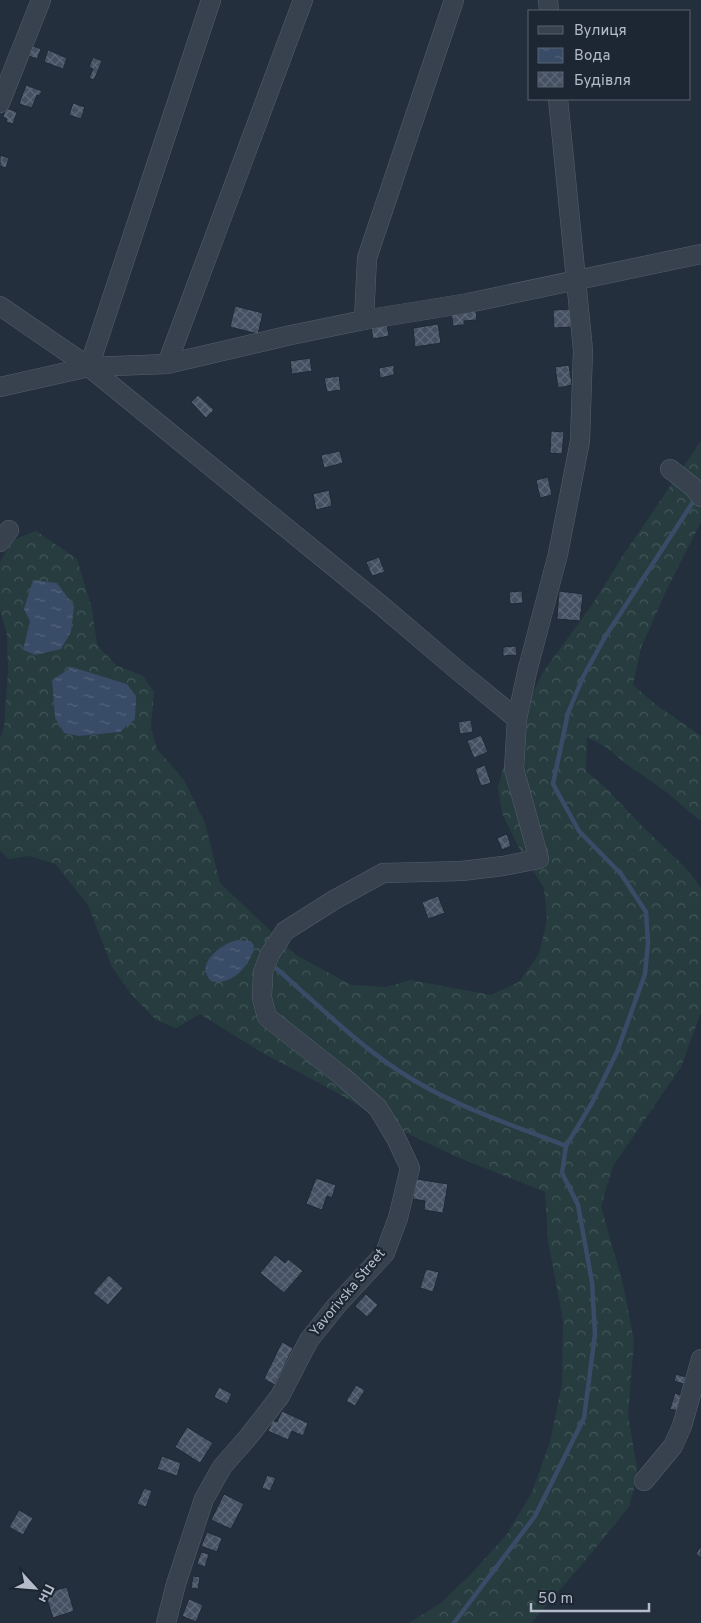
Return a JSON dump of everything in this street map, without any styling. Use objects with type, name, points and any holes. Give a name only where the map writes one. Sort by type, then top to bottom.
[{"type":"street","points":[[0,103],[41,0]]},
{"type":"street","points":[[90,367],[211,0]]},
{"type":"street","points":[[167,364],[302,0]]},
{"type":"street","points":[[364,320],[367,258],[454,0]]},
{"type":"street","points":[[0,306],[90,367],[517,719],[527,672],[558,554],[580,442],[584,350],[558,100]]},
{"type":"street","points":[[0,387],[90,367],[167,364],[364,320],[468,303],[576,282],[701,254]]},
{"type":"street","points":[[670,469],[697,492]]},
{"type":"street","name":"Yavorivska Street","points":[[166,1623],[176,1584],[204,1499],[222,1467],[280,1396],[309,1340],[336,1305],[384,1253],[398,1218],[410,1168],[396,1138],[378,1108],[342,1076],[267,1017],[262,998],[263,972],[270,954],[285,931],[334,900],[383,873],[462,871],[538,859],[514,769],[517,719]]},
{"type":"street","points":[[644,1481],[673,1446],[682,1426],[701,1359]]},
{"type":"green space","points":[[701,441],[701,522],[667,589],[641,648],[633,685],[655,704],[701,736],[701,820],[606,747],[587,737],[586,771],[605,787],[686,868],[701,888],[701,1012],[681,1067],[613,1166],[601,1206],[623,1284],[634,1341],[628,1415],[638,1474],[629,1507],[531,1623],[409,1623],[441,1603],[472,1573],[507,1534],[532,1492],[550,1442],[562,1384],[563,1320],[548,1241],[545,1192],[457,1157],[394,1127],[336,1092],[259,1051],[200,1014],[176,1028],[156,1020],[131,994],[112,967],[88,905],[55,864],[30,856],[9,859],[0,851],[0,738],[4,727],[8,672],[7,635],[0,610],[0,562],[13,540],[36,531],[77,559],[92,609],[97,645],[116,665],[143,676],[154,692],[151,728],[157,749],[184,780],[205,823],[220,883],[296,955],[351,985],[387,987],[410,980],[491,995],[519,982],[539,954],[547,920],[544,888],[521,852],[502,813],[498,787],[507,755],[524,710],[543,672],[592,605],[622,557]],"holes":[[[30,621],[35,655],[24,650]],[[72,667],[127,684],[120,732],[79,736],[64,733],[55,718],[52,680]],[[254,948],[245,965],[207,977],[206,965],[215,951]]]},
{"type":"water","points":[[33,580],[57,583],[74,606],[71,632],[61,649],[35,655],[23,650],[30,621],[24,609]]},
{"type":"water","points":[[72,667],[127,684],[136,696],[135,719],[120,732],[79,736],[64,733],[55,718],[52,680]]},
{"type":"water","points":[[237,940],[250,941],[254,945],[245,966],[240,972],[226,981],[211,981],[207,975],[206,968],[208,962],[217,950]]},
{"type":"building","points":[[28,44],[41,49],[37,59],[24,54]]},
{"type":"building","points":[[48,50],[67,58],[63,69],[44,62]]},
{"type":"building","points":[[93,57],[102,61],[94,80],[89,78],[93,69],[89,67]]},
{"type":"building","points":[[26,85],[42,91],[39,96],[37,95],[32,108],[19,104]]},
{"type":"building","points":[[73,103],[85,107],[81,119],[69,115]]},
{"type":"building","points":[[6,108],[17,112],[13,124],[6,122],[7,119],[3,117]]},
{"type":"building","points":[[0,155],[9,158],[6,168],[0,166]]},
{"type":"building","points":[[235,306],[263,313],[258,334],[230,327]]},
{"type":"building","points":[[571,309],[572,327],[554,328],[553,310]]},
{"type":"building","points":[[451,310],[463,313],[476,311],[477,320],[464,321],[464,325],[453,326]]},
{"type":"building","points":[[438,324],[441,343],[415,347],[413,328]]},
{"type":"building","points":[[387,325],[389,336],[373,339],[371,327]]},
{"type":"building","points":[[310,358],[312,371],[292,374],[290,361]]},
{"type":"building","points":[[394,365],[394,375],[380,378],[379,368]]},
{"type":"building","points":[[569,365],[572,385],[558,388],[555,367]]},
{"type":"building","points":[[339,376],[341,390],[327,392],[324,378]]},
{"type":"building","points":[[198,395],[214,410],[206,418],[191,402]]},
{"type":"building","points":[[551,431],[564,432],[562,454],[550,453]]},
{"type":"building","points":[[340,451],[343,463],[324,468],[321,455]]},
{"type":"building","points":[[548,477],[552,495],[540,498],[536,480]]},
{"type":"building","points":[[329,490],[332,506],[316,510],[313,494]]},
{"type":"building","points":[[379,557],[385,572],[372,576],[366,562]]},
{"type":"building","points":[[522,591],[523,603],[510,604],[509,592]]},
{"type":"building","points":[[559,591],[583,594],[580,621],[557,619]]},
{"type":"building","points":[[516,646],[517,655],[503,656],[503,647]]},
{"type":"building","points":[[471,720],[473,732],[460,734],[458,722]]},
{"type":"building","points":[[481,735],[488,752],[474,758],[467,741]]},
{"type":"building","points":[[485,765],[491,783],[481,786],[475,769]]},
{"type":"building","points":[[507,834],[511,846],[502,850],[497,838]]},
{"type":"building","points":[[438,896],[445,913],[428,919],[422,902]]},
{"type":"building","points":[[316,1178],[336,1185],[332,1198],[327,1196],[322,1210],[306,1204]]},
{"type":"building","points":[[416,1179],[448,1184],[443,1213],[424,1210],[425,1201],[413,1199]]},
{"type":"building","points":[[275,1255],[285,1263],[288,1259],[303,1271],[284,1293],[260,1273]]},
{"type":"building","points":[[426,1269],[439,1272],[433,1292],[420,1288]]},
{"type":"building","points":[[109,1275],[123,1288],[108,1305],[93,1293]]},
{"type":"building","points":[[366,1294],[378,1305],[367,1317],[355,1306]]},
{"type":"building","points":[[282,1342],[293,1348],[275,1385],[264,1379]]},
{"type":"building","points":[[676,1374],[689,1378],[687,1385],[674,1381]]},
{"type":"building","points":[[356,1385],[365,1390],[355,1406],[346,1401]]},
{"type":"building","points":[[219,1387],[232,1394],[227,1404],[214,1397]]},
{"type":"building","points":[[675,1393],[683,1396],[678,1411],[670,1409]]},
{"type":"building","points":[[282,1411],[308,1423],[303,1436],[292,1431],[288,1440],[268,1431],[273,1420],[277,1422]]},
{"type":"building","points":[[187,1427],[213,1443],[200,1463],[175,1447]]},
{"type":"building","points":[[162,1456],[181,1463],[177,1476],[157,1469]]},
{"type":"building","points":[[267,1475],[276,1478],[270,1491],[262,1488]]},
{"type":"building","points":[[144,1488],[152,1491],[146,1507],[137,1504]]},
{"type":"building","points":[[224,1494],[244,1504],[231,1529],[211,1520]]},
{"type":"building","points":[[19,1510],[33,1518],[23,1535],[9,1527]]},
{"type":"building","points":[[207,1532],[222,1538],[217,1552],[201,1546]]},
{"type":"building","points":[[701,1546],[701,1558],[696,1554]]},
{"type":"building","points":[[201,1552],[209,1554],[205,1567],[197,1564]]},
{"type":"building","points":[[193,1576],[200,1577],[198,1589],[191,1588]]},
{"type":"building","points":[[67,1587],[74,1611],[53,1618],[45,1593]]},
{"type":"building","points":[[189,1599],[203,1605],[196,1622],[182,1616]]},
{"type":"waterway","points":[[454,1623],[535,1516],[584,1418],[595,1334],[592,1282],[578,1205],[562,1173],[566,1146],[592,1103],[617,1052],[645,974],[648,943],[646,912],[621,874],[579,831],[553,784],[568,713],[583,677],[605,637],[695,499]]},
{"type":"waterway","points":[[277,969],[367,1048],[399,1071],[459,1104],[566,1146]]}]
